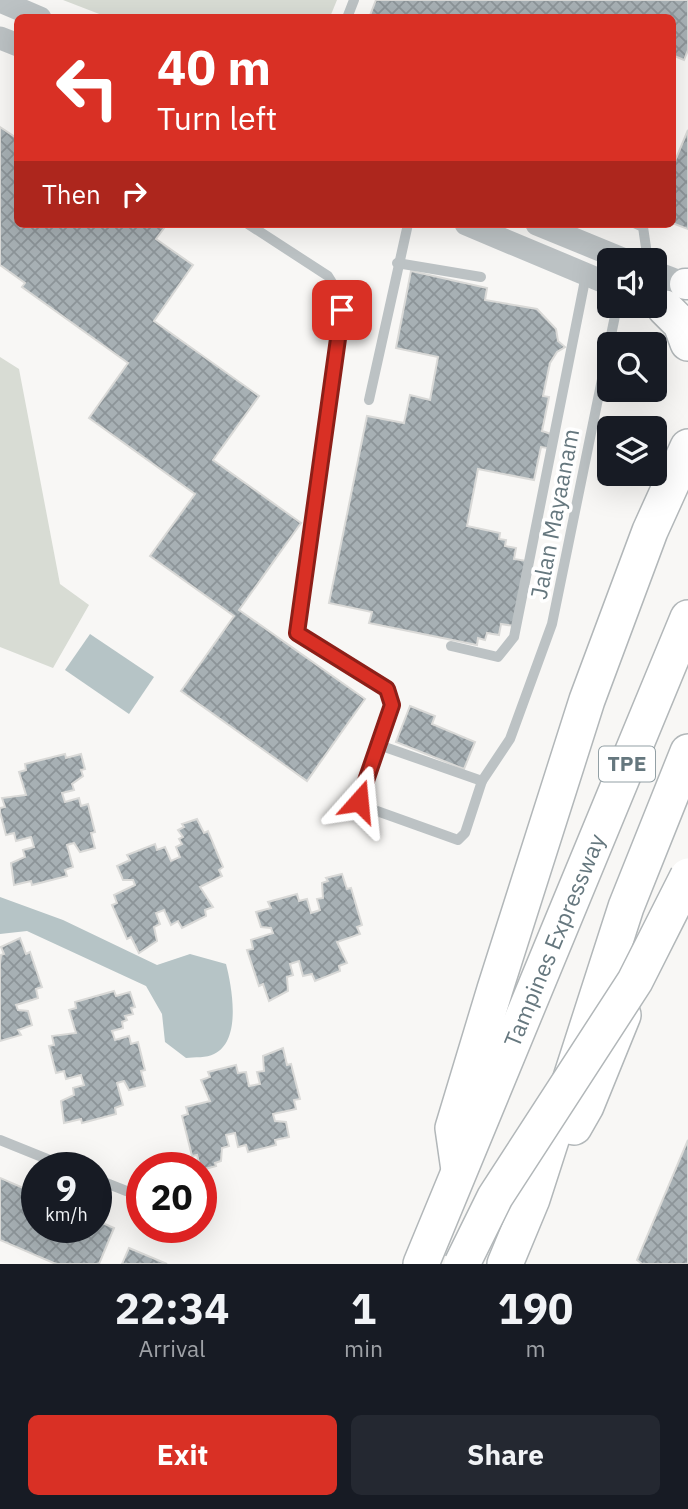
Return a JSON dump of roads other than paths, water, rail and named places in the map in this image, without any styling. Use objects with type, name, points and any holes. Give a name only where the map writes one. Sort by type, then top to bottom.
[{"type":"highway","points":[[678,297],[681,324],[688,343]]},
{"type":"highway","points":[[458,1170],[453,1128],[495,989],[587,700],[650,531],[688,447]]},
{"type":"highway","name":"Tampines Expressway","points":[[421,1264],[688,618]]},
{"type":"highway","name":"TPE","points":[[505,1264],[532,1199],[626,907],[688,752]]},
{"type":"highway","points":[[532,1199],[586,1106],[636,982],[688,876]]},
{"type":"highway","points":[[462,1264],[495,1197],[635,981],[688,876]]},
{"type":"highway","points":[[531,1264],[538,1247],[556,1159]]},
{"type":"street","points":[[0,1],[31,14]]},
{"type":"street","points":[[475,228],[597,279]]},
{"type":"street","points":[[547,228],[597,249]]},
{"type":"lane","points":[[254,228],[328,276],[342,310],[297,633],[387,689],[392,705],[379,745],[482,781]]},
{"type":"lane","points":[[369,400],[397,263],[407,228]]},
{"type":"lane","points":[[640,228],[645,248]]},
{"type":"lane","points":[[397,263],[481,277]]},
{"type":"lane","points":[[451,646],[498,657],[514,637],[586,275]]},
{"type":"lane","name":"Jalan Mayaanam","points":[[379,745],[359,801],[363,806],[458,840],[466,833],[482,781],[499,759],[516,725],[552,624],[615,318]]},
{"type":"lane","points":[[0,1140],[30,1152]]}]
